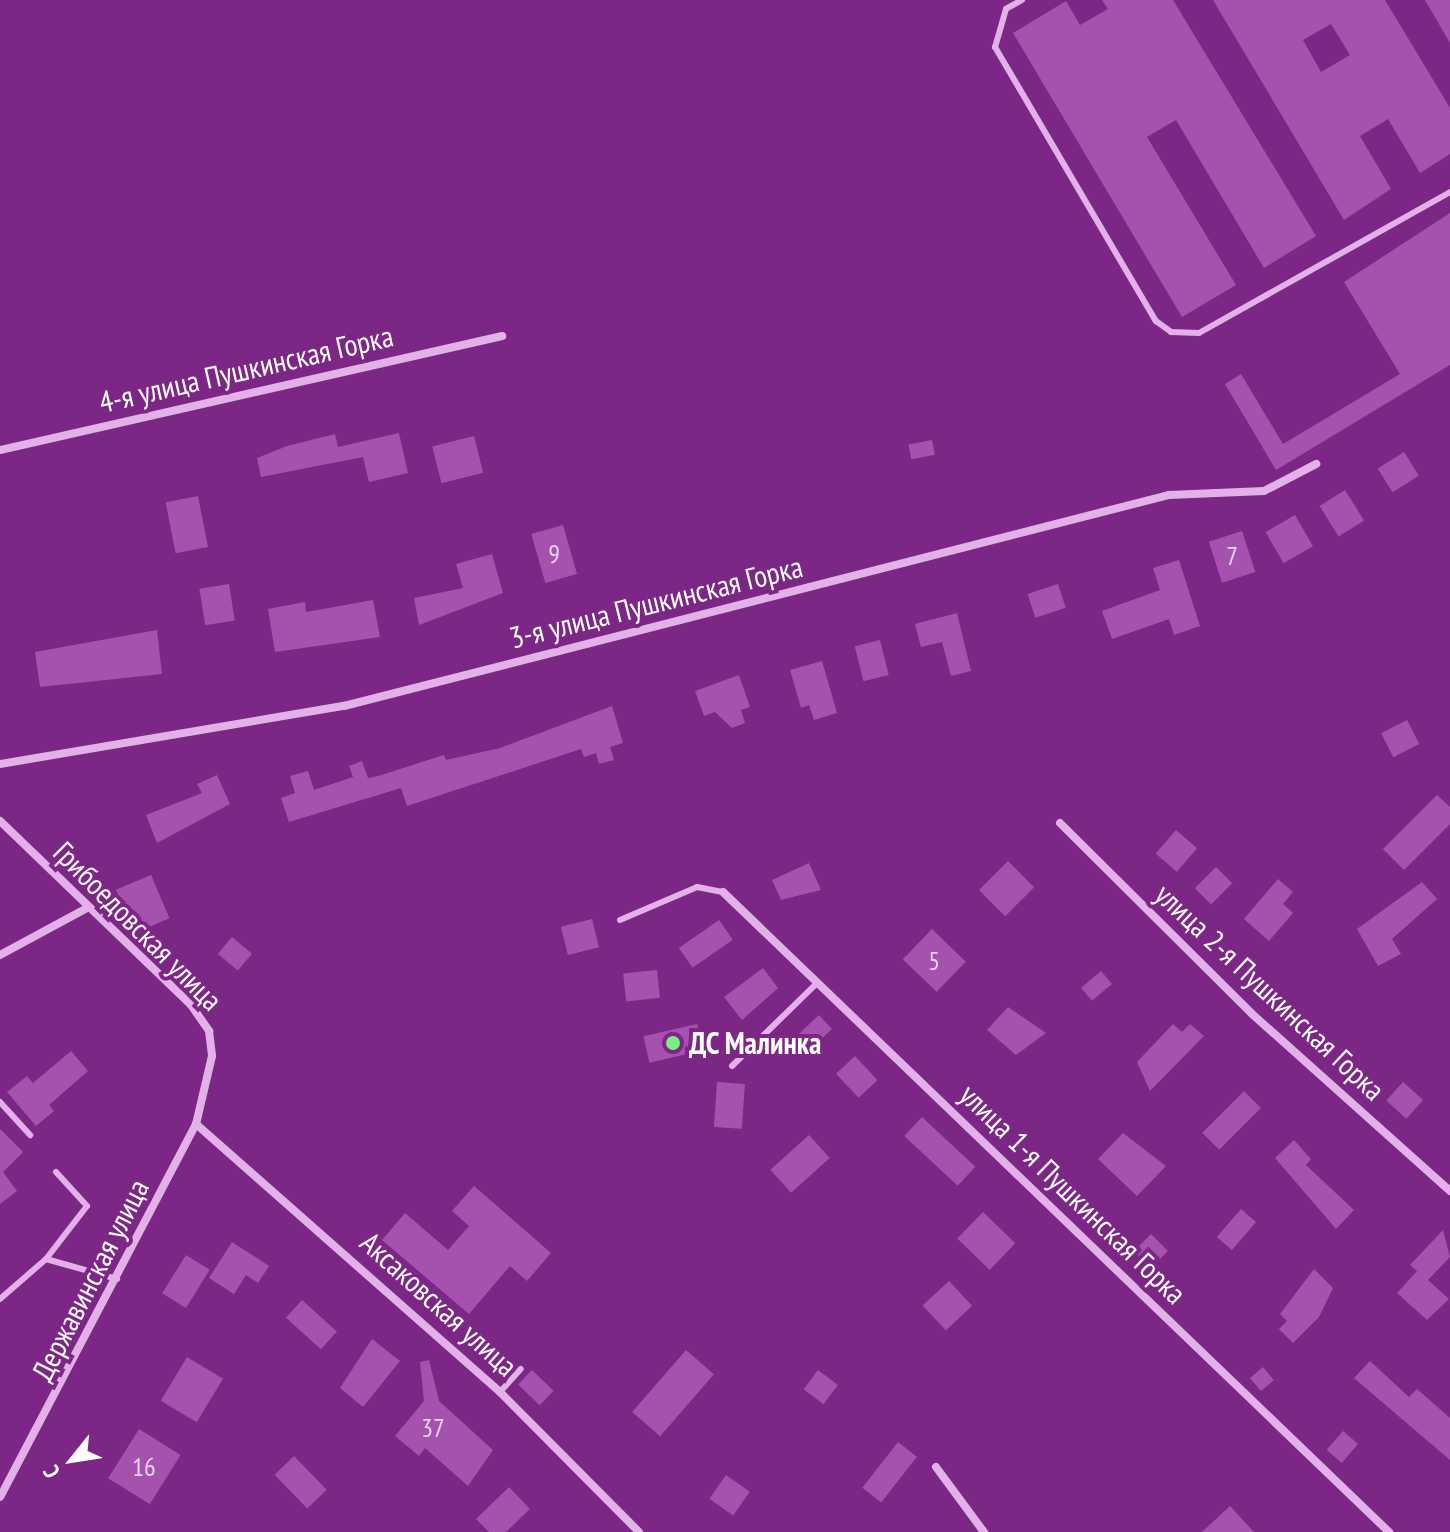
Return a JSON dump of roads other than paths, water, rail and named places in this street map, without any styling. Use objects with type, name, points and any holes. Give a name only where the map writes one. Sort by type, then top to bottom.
[{"type":"street","name":"4-я улица Пушкинская Горка","points":[[0,450],[502,336]]},
{"type":"street","name":"3-я улица Пушкинская Горка","points":[[0,764],[344,706],[1169,495],[1264,491],[1316,464]]},
{"type":"street","name":"Грибоедовская улица","points":[[0,821],[209,1031],[212,1056],[196,1124]]},
{"type":"street","name":"улица 2-я Пушкинская Горка","points":[[1060,823],[1251,1013],[1450,1191]]},
{"type":"street","name":"улица 1-я Пушкинская Горка","points":[[723,892],[1389,1532]]},
{"type":"street","points":[[0,955],[87,908]]},
{"type":"street","name":"Державинская улица","points":[[0,1497],[196,1124]]},
{"type":"street","name":"Аксаковская улица","points":[[196,1124],[500,1392],[639,1532]]},
{"type":"street","points":[[936,1467],[984,1532]]},
{"type":"lane","points":[[1022,0],[1006,9],[995,47],[1156,321],[1171,332],[1199,333],[1450,192]]},
{"type":"lane","points":[[620,920],[697,887],[723,892]]},
{"type":"lane","points":[[732,1066],[817,983]]},
{"type":"lane","points":[[0,1102],[30,1135]]},
{"type":"lane","points":[[0,1299],[46,1259],[87,1206],[56,1172]]},
{"type":"lane","points":[[46,1259],[117,1279]]},
{"type":"lane","points":[[500,1392],[521,1369]]},
{"type":"place","name":"ДС Малинка","points":[[673,1043]]}]
